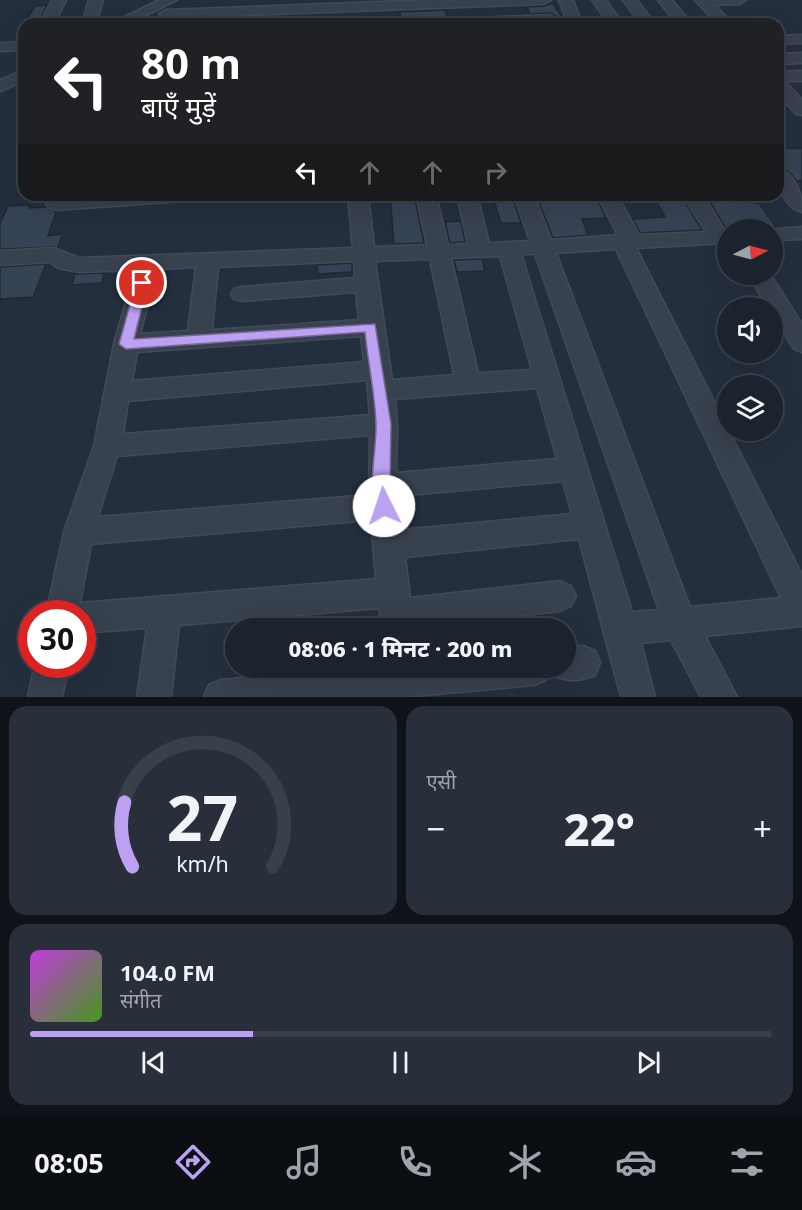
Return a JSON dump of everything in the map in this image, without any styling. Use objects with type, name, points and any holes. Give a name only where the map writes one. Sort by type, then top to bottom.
[{"type":"street","points":[[50,18],[59,0]]},
{"type":"street","points":[[91,18],[96,0]]},
{"type":"street","points":[[128,18],[133,0]]},
{"type":"street","points":[[138,18],[185,0]]},
{"type":"street","points":[[166,8],[544,0]]},
{"type":"street","points":[[566,0],[573,18]]},
{"type":"street","points":[[599,0],[612,18]]},
{"type":"street","points":[[630,0],[644,18]]},
{"type":"street","points":[[665,0],[680,18]]},
{"type":"street","points":[[703,1],[739,0]]},
{"type":"street","points":[[703,1],[719,18]]},
{"type":"street","points":[[467,2],[472,18]]},
{"type":"street","points":[[0,33],[18,39]]},
{"type":"street","points":[[784,40],[802,39]]},
{"type":"street","points":[[0,47],[18,41]]},
{"type":"street","points":[[784,59],[802,58]]},
{"type":"street","points":[[0,75],[18,74]]},
{"type":"street","points":[[0,86],[18,76]]},
{"type":"street","points":[[784,77],[802,76]]},
{"type":"street","points":[[789,91],[802,110]]},
{"type":"street","points":[[784,183],[802,206]]},
{"type":"street","points":[[56,204],[93,201]]},
{"type":"street","points":[[359,201],[366,284],[384,424],[383,496],[396,612]]},
{"type":"street","points":[[427,201],[468,383]]},
{"type":"street","points":[[470,201],[494,249],[545,378],[621,628],[639,697]]},
{"type":"street","points":[[526,201],[680,624],[720,697]]},
{"type":"street","points":[[610,201],[802,610],[680,624],[621,628]]},
{"type":"street","points":[[697,201],[717,229]]},
{"type":"street","points":[[783,234],[802,233]]},
{"type":"street","points":[[0,258],[50,255],[58,256],[66,263],[79,265],[494,249],[717,237]]},
{"type":"street","points":[[199,339],[208,260]]},
{"type":"street","points":[[65,600],[79,532],[107,446],[126,344],[148,262]]},
{"type":"street","points":[[242,294],[366,284]]},
{"type":"street","points":[[766,285],[802,343]]},
{"type":"street","points":[[126,344],[371,327]]},
{"type":"street","points":[[118,392],[379,380],[468,383],[545,378]]},
{"type":"street","points":[[107,446],[384,424]]},
{"type":"street","points":[[79,532],[383,496],[573,470]]},
{"type":"street","points":[[388,545],[590,525]]},
{"type":"street","points":[[96,617],[165,611],[396,612],[560,596]]},
{"type":"street","points":[[154,697],[165,611]]},
{"type":"street","points":[[45,697],[49,678]]},
{"type":"street","points":[[221,697],[440,678]]},
{"type":"building","points":[[553,3],[562,18],[551,13],[530,14],[527,7]]},
{"type":"building","points":[[47,5],[41,18],[28,18],[35,6]]},
{"type":"building","points":[[445,10],[447,17],[401,18],[400,12]]},
{"type":"building","points":[[802,148],[802,181],[797,181],[784,169],[784,149]]},
{"type":"building","points":[[390,201],[415,201],[424,243],[394,244]]},
{"type":"building","points":[[494,201],[514,201],[521,223],[501,223]]},
{"type":"building","points":[[538,201],[598,201],[606,218],[582,219],[588,235],[553,238]]},
{"type":"building","points":[[656,201],[685,201],[702,230],[640,233],[633,219],[665,217]]},
{"type":"building","points":[[710,201],[753,201],[759,203],[770,219],[720,219]]},
{"type":"building","points":[[30,205],[29,208],[45,207],[56,212],[48,236],[62,234],[58,247],[0,249],[0,224],[8,206]]},
{"type":"building","points":[[461,221],[465,242],[450,243],[445,222]]},
{"type":"building","points":[[482,259],[485,271],[457,272],[454,260]]},
{"type":"building","points":[[352,263],[352,272],[318,274],[317,265]]},
{"type":"building","points":[[46,264],[33,297],[0,299],[0,267]]},
{"type":"building","points":[[104,273],[102,283],[72,285],[75,274]]},
{"type":"route","points":[[142,283],[126,344],[371,327],[384,424],[382,486],[384,506]]}]
